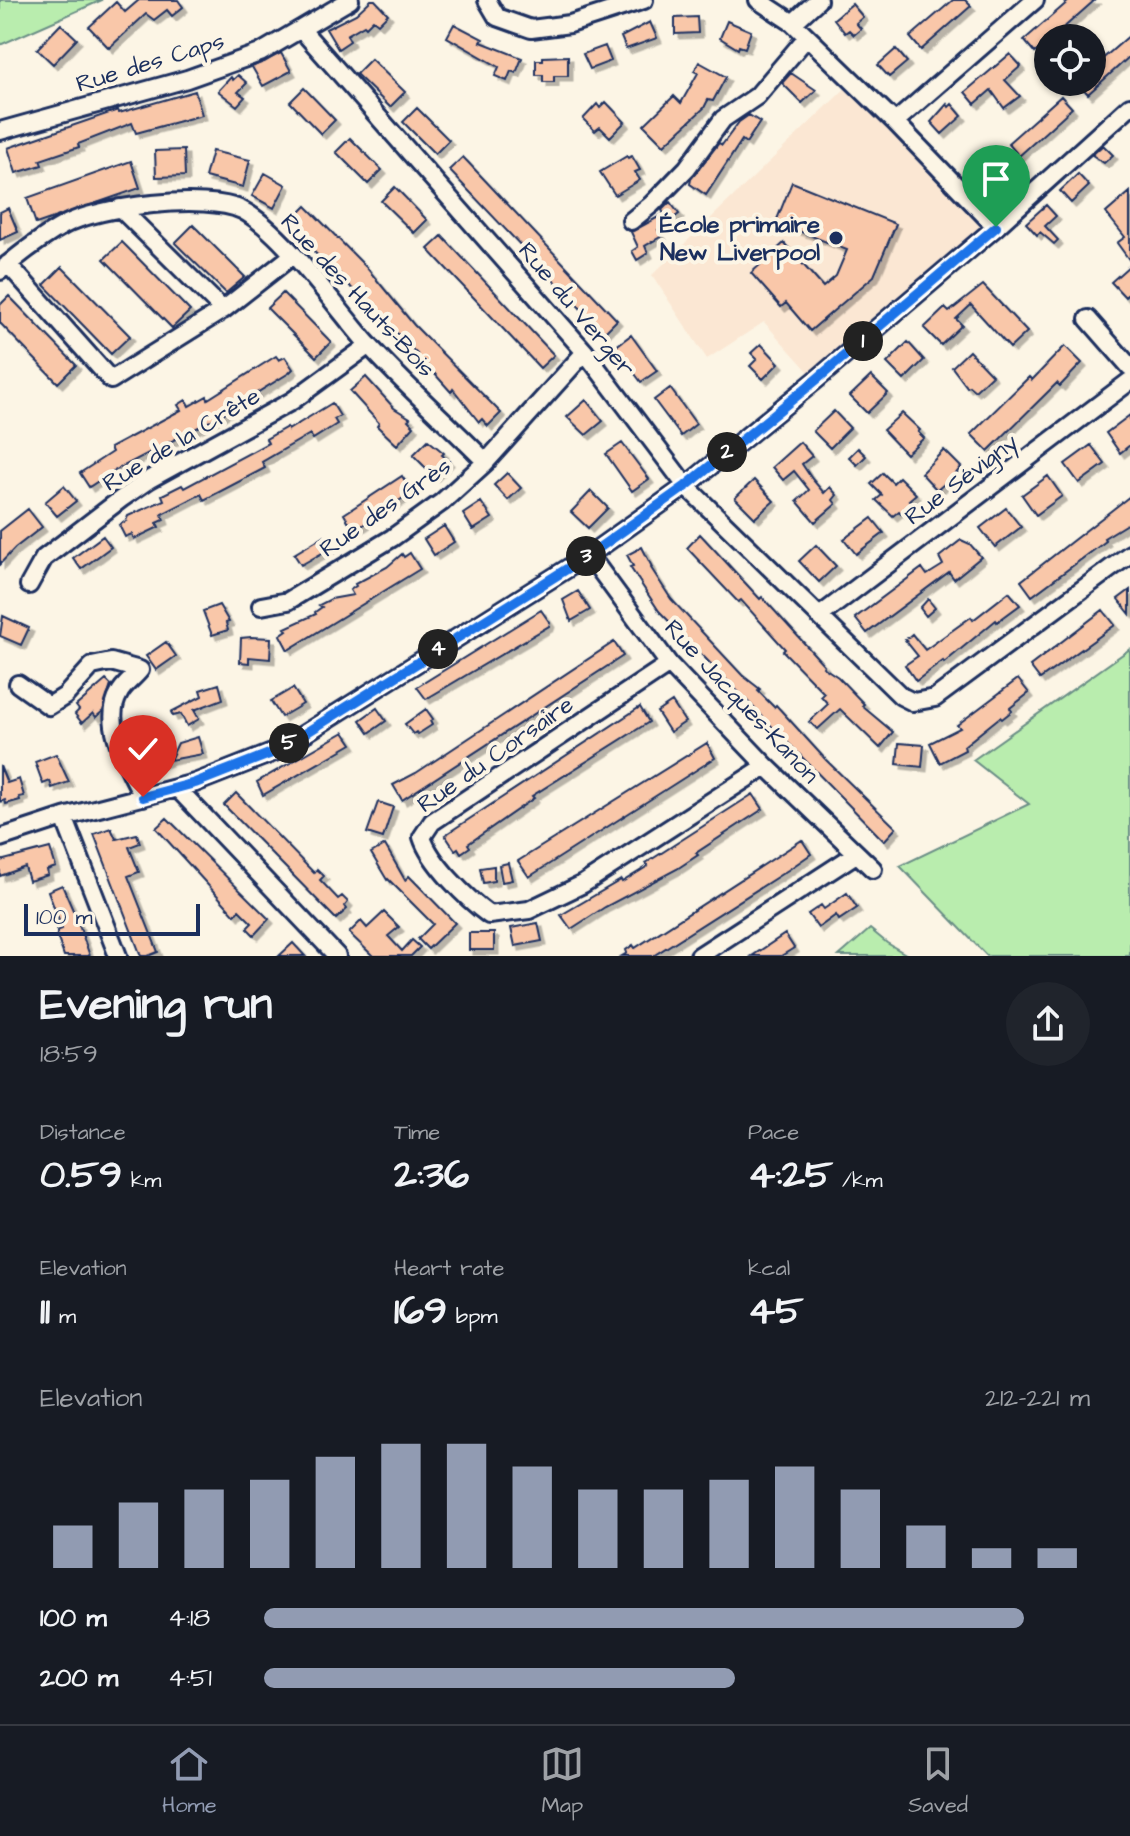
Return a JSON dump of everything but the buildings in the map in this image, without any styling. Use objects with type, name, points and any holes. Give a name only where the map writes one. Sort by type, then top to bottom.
[{"type":"street","name":"Rue des Caps","points":[[0,131],[187,79],[260,53],[350,0]]},
{"type":"street","points":[[487,0],[497,17],[531,29],[570,24],[644,0]]},
{"type":"street","points":[[758,0],[793,23],[895,122],[996,227]]},
{"type":"street","points":[[793,23],[818,0]]},
{"type":"street","points":[[895,122],[1035,0]]},
{"type":"street","name":"Rue du Verger","points":[[301,29],[585,352],[686,486],[901,696],[913,702],[935,698],[1130,554]]},
{"type":"street","points":[[631,221],[687,168],[723,119],[757,96],[807,37]]},
{"type":"street","points":[[0,838],[64,817],[177,788],[277,751],[589,555],[686,486],[816,380],[996,227],[1130,106]]},
{"type":"street","name":"Rue des Hauts-Bois","points":[[4,268],[65,224],[120,208],[209,201],[242,210],[293,255],[369,345],[486,462]]},
{"type":"street","points":[[120,208],[223,310]]},
{"type":"street","points":[[4,268],[111,380],[223,310],[293,255]]},
{"type":"street","points":[[1088,319],[1130,367]]},
{"type":"street","name":"Rue de la Crête","points":[[29,585],[44,558],[130,492],[292,401],[369,345]]},
{"type":"street","name":"Rue des Grès","points":[[261,606],[288,601],[392,538],[442,502],[486,462],[585,352]]},
{"type":"street","name":"Rue Sévigny","points":[[821,615],[1130,381]]},
{"type":"street","name":"Rue Jacques-Kanon","points":[[589,555],[669,664],[766,766],[873,869]]},
{"type":"street","points":[[18,684],[49,706],[65,696],[92,666],[111,662],[140,670],[119,693],[113,712],[119,743],[143,797]]},
{"type":"street","name":"Rue du Corsaire","points":[[669,664],[432,822],[422,837],[426,848],[472,902],[489,915],[529,910],[583,884],[766,766]]},
{"type":"street","points":[[177,788],[337,956]]},
{"type":"street","points":[[64,817],[118,956]]},
{"type":"street","points":[[699,956],[856,854]]},
{"type":"shaded area","name":"École primaire New Liverpool","points":[[853,81],[996,227],[816,380],[764,322],[707,359],[652,275]]},
{"type":"green space","points":[[0,0],[102,0],[0,45]]},
{"type":"green space","points":[[1130,649],[1130,956],[987,956],[900,866],[1029,804],[973,760]]},
{"type":"green space","points":[[870,929],[887,943],[909,956],[839,956]]},
{"type":"place","name":"École primaire New Liverpool","points":[[836,238]]},
{"type":"route","points":[[143,797],[195,783],[277,751],[589,555],[686,486],[996,227]]}]
